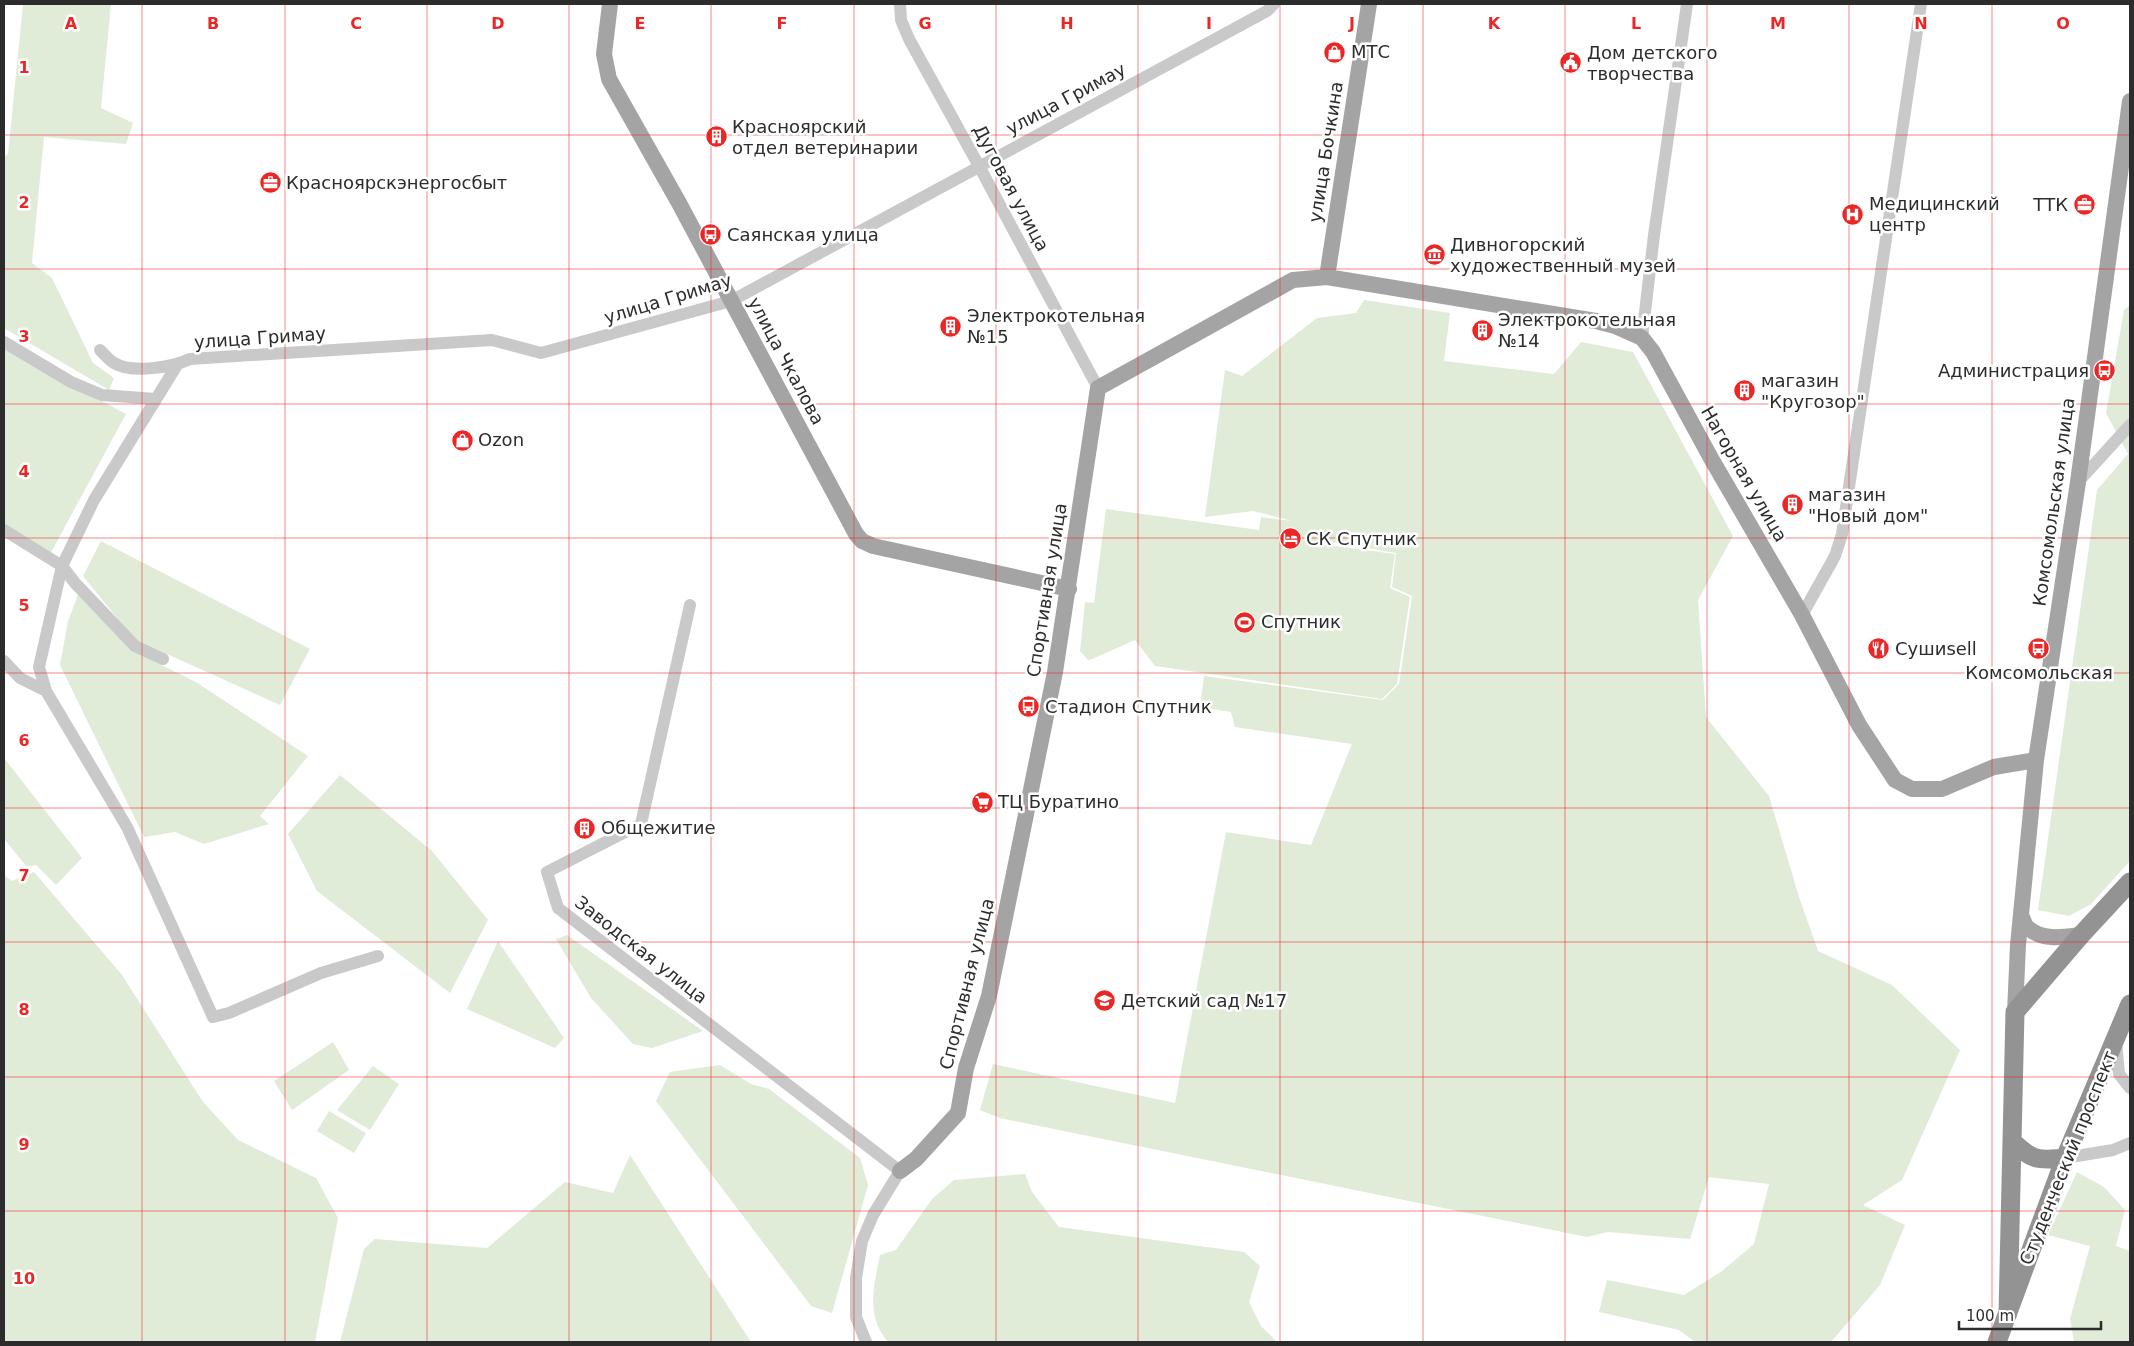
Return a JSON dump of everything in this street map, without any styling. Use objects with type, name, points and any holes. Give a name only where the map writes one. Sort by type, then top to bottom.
[{"type":"highway","points":[[2008,1313],[2015,1012],[2082,935],[2122,902],[2130,882]]},
{"type":"highway","name":"Студенческий проспект","points":[[1998,1342],[2065,1158],[2130,1004]]},
{"type":"highway","points":[[2012,1141],[2026,1155],[2046,1160],[2065,1158]]},
{"type":"main road","name":"улица Чкалова","points":[[610,4],[604,54],[609,80],[731,301],[856,534],[862,541],[874,546],[1069,590]]},
{"type":"main road","name":"улица Бочкина","points":[[1327,277],[1370,4]]},
{"type":"main road","name":"Комсомольская улица","points":[[2015,1012],[2021,915],[2036,760],[2078,482],[2130,101]]},
{"type":"main road","points":[[1098,388],[1293,280],[1327,277],[1596,321],[1615,326],[1642,338]]},
{"type":"main road","name":"Нагорная улица","points":[[1642,338],[1653,352],[1712,460],[1802,616],[1859,725],[1895,780],[1912,790],[1942,789],[1994,766],[2036,760]]},
{"type":"main road","name":"Спортивная улица","points":[[900,1171],[916,1159],[958,1113],[966,1068],[989,996],[1055,672],[1069,590],[1098,388]]},
{"type":"main road","points":[[2021,915],[2027,928],[2036,933],[2056,938],[2082,935]]},
{"type":"street","name":"Дуговая улица","points":[[900,4],[900,16],[905,32],[1098,388]]},
{"type":"street","name":"улица Гримау","points":[[100,350],[115,364],[139,368],[177,365],[190,359],[492,340],[541,353],[731,301],[1268,10],[1274,4]]},
{"type":"street","points":[[1642,338],[1654,235],[1687,4]]},
{"type":"street","points":[[1802,616],[1835,556],[1842,534],[1921,4]]},
{"type":"street","points":[[4,342],[70,382],[102,395],[155,399]]},
{"type":"street","points":[[177,365],[94,500],[62,566],[39,667],[46,690],[127,827],[214,1017],[229,1013],[321,973],[378,956]]},
{"type":"street","points":[[2078,482],[2130,425]]},
{"type":"street","points":[[4,530],[62,566],[75,583],[135,646],[162,659]]},
{"type":"street","name":"Заводская улица","points":[[690,605],[640,824],[547,872],[558,908],[900,1171]]},
{"type":"street","points":[[4,661],[20,678],[46,690]]},
{"type":"street","points":[[2116,1038],[2119,1074],[2130,1088]]},
{"type":"street","points":[[2065,1158],[2113,1150],[2130,1143]]},
{"type":"street","points":[[866,1342],[856,1317],[856,1278],[862,1242],[873,1215],[900,1171]]},
{"type":"green space","points":[[23,4],[111,4],[101,108],[133,123],[126,144],[44,137],[32,263],[52,278],[93,363],[114,378],[109,390],[4,328],[4,157],[8,154]]},
{"type":"green space","points":[[1364,300],[1450,313],[1444,361],[1554,374],[1581,342],[1633,352],[1733,536],[1698,600],[1706,717],[1769,796],[1799,897],[1818,951],[1892,985],[1960,1050],[1902,1180],[1863,1205],[1905,1225],[1880,1285],[1831,1342],[1695,1342],[1679,1330],[1599,1312],[1607,1280],[1684,1295],[1722,1271],[1754,1244],[1769,1184],[1709,1177],[1690,1239],[1608,1232],[1587,1237],[1000,1118],[980,1110],[993,1064],[1175,1103],[1226,832],[1311,845],[1352,744],[1235,727],[1231,712],[1200,707],[1204,676],[1383,700],[1399,684],[1412,596],[1392,587],[1396,553],[1320,540],[1320,544],[1395,554],[1390,588],[1410,597],[1397,684],[1382,699],[1155,666],[1135,640],[1088,660],[1080,651],[1085,602],[1094,603],[1106,509],[1259,530],[1261,517],[1292,521],[1253,511],[1205,517],[1225,370],[1242,376],[1317,318],[1356,313]]},
{"type":"green space","points":[[2130,305],[2130,861],[2091,904],[2069,916],[2038,910],[2097,490],[2128,454],[2106,413],[2124,310]]},
{"type":"green space","points":[[4,349],[126,414],[49,556],[4,525]]},
{"type":"green space","points":[[101,541],[310,649],[280,705],[134,639],[83,576]]},
{"type":"green space","points":[[78,595],[135,652],[196,682],[308,756],[260,816],[269,824],[204,844],[175,832],[144,837],[60,665],[68,621]]},
{"type":"green space","points":[[4,758],[82,858],[56,885],[36,865],[27,867],[4,839]]},
{"type":"green space","points":[[340,775],[432,851],[488,920],[450,993],[317,891],[288,834]]},
{"type":"green space","points":[[34,872],[122,975],[203,1102],[238,1140],[316,1178],[338,1218],[315,1342],[4,1342],[4,875],[12,881]]},
{"type":"green space","points":[[567,935],[703,1031],[652,1048],[633,1044],[591,998],[556,939]]},
{"type":"green space","points":[[498,941],[564,1038],[555,1048],[467,1009]]},
{"type":"green space","points":[[333,1042],[349,1070],[292,1110],[274,1081]]},
{"type":"green space","points":[[720,1065],[751,1084],[769,1089],[860,1158],[868,1185],[832,1313],[811,1306],[656,1101],[670,1072]]},
{"type":"green space","points":[[373,1066],[399,1084],[370,1130],[337,1110]]},
{"type":"green space","points":[[329,1111],[366,1133],[354,1153],[317,1131]]},
{"type":"green space","points":[[630,1155],[751,1342],[340,1342],[364,1249],[375,1239],[487,1248],[565,1182],[613,1193]]},
{"type":"green space","points":[[2077,1172],[2104,1187],[2125,1210],[2116,1246],[2130,1251],[2130,1342],[2074,1342],[2070,1319],[2090,1246],[2048,1235]]},
{"type":"green space","points":[[1025,1174],[1032,1192],[1059,1227],[1244,1252],[1260,1266],[1249,1302],[1261,1326],[1277,1342],[888,1342],[876,1321],[874,1311],[874,1289],[880,1255],[896,1250],[932,1199],[954,1180]]},
{"type":"place","name":"МТС","points":[[1335,52]]},
{"type":"place","name":"Дом детского творчества","points":[[1571,63]]},
{"type":"place","name":"Красноярский отдел ветеринарии","points":[[716,137]]},
{"type":"place","name":"Красноярскэнергосбыт","points":[[270,183]]},
{"type":"place","name":"ТТК","points":[[2084,205]]},
{"type":"place","name":"Медицинский центр","points":[[1853,214]]},
{"type":"place","name":"Саянская улица","points":[[711,235]]},
{"type":"place","name":"Дивногорский художественный музей","points":[[1434,255]]},
{"type":"place","name":"Электрокотельная №15","points":[[951,326]]},
{"type":"place","name":"Электрокотельная №14","points":[[1482,330]]},
{"type":"place","name":"Администрация","points":[[2105,371]]},
{"type":"place","name":"магазин \"Кругозор\"","points":[[1745,391]]},
{"type":"place","name":"Ozon","points":[[462,440]]},
{"type":"place","name":"магазин \"Новый дом\"","points":[[1792,505]]},
{"type":"place","name":"СК Спутник","points":[[1290,539]]},
{"type":"place","name":"Спутник","points":[[1245,622]]},
{"type":"place","name":"Комсомольская","points":[[2039,648]]},
{"type":"place","name":"Сушиsell","points":[[1879,649]]},
{"type":"place","name":"Стадион Спутник","points":[[1029,707]]},
{"type":"place","name":"ТЦ Буратино","points":[[982,802]]},
{"type":"place","name":"Общежитие","points":[[585,828]]},
{"type":"place","name":"Детский сад №17","points":[[1105,1001]]}]
